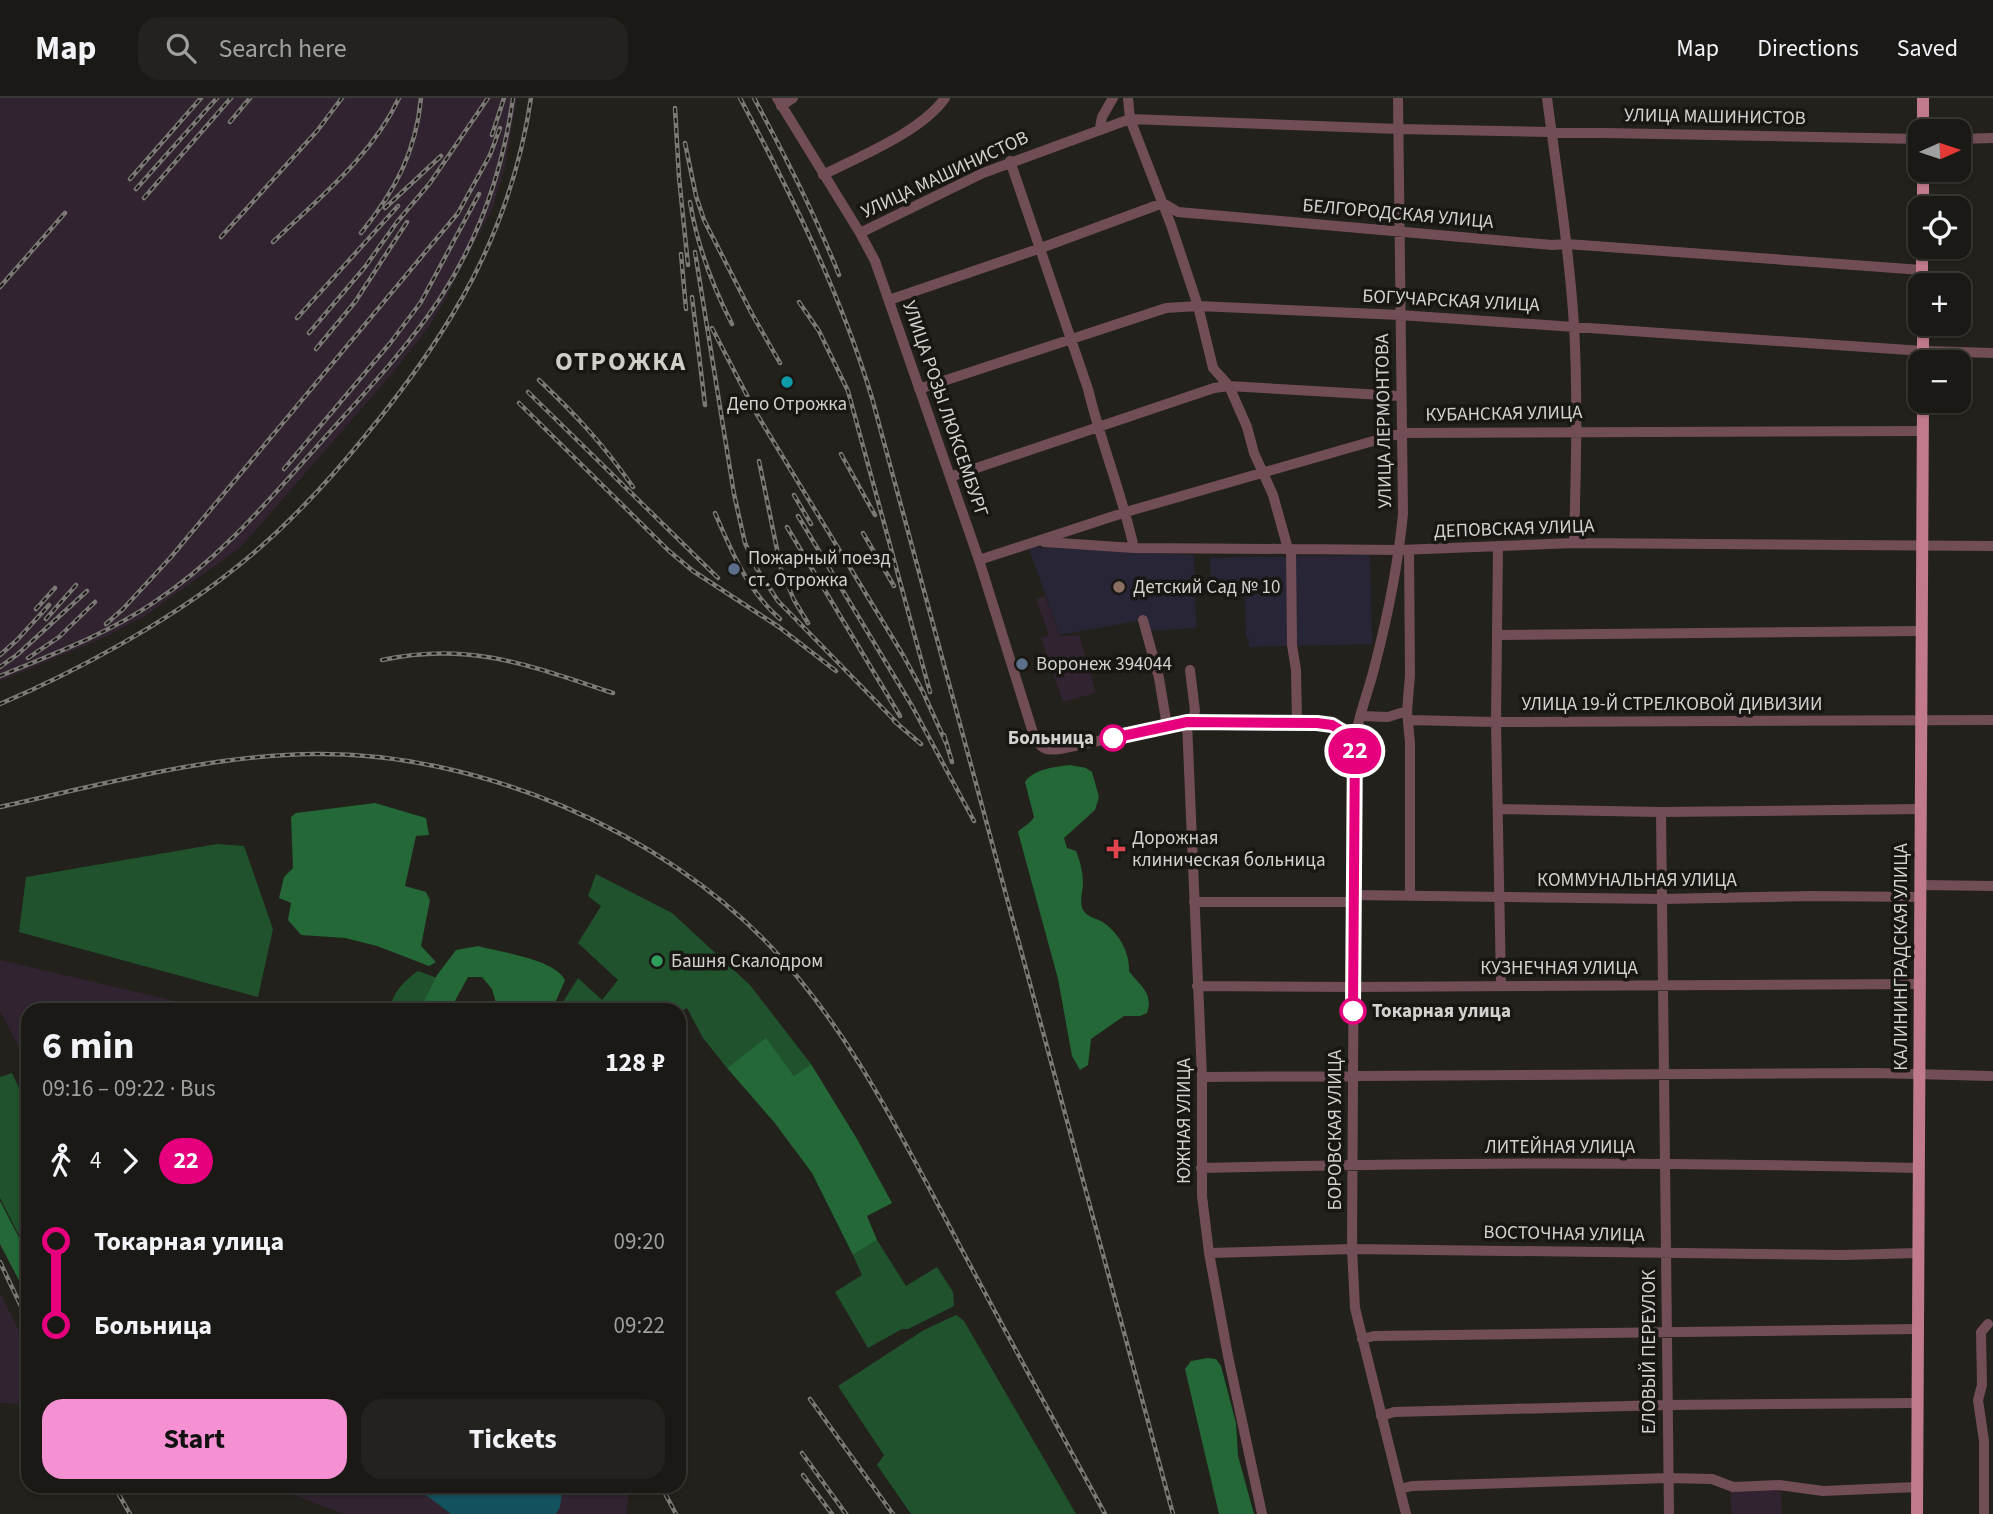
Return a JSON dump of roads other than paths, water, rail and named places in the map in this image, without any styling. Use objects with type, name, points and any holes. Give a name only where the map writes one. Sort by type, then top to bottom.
[{"type":"main road","points":[[1923,98],[1923,119]]},
{"type":"main road","points":[[1922,259],[1922,270]]},
{"type":"main road","name":"КАЛИНИНГРАДСКАЯ УЛИЦА","points":[[1917,1514],[1923,413]]},
{"type":"street","points":[[779,102],[793,98]]},
{"type":"street","points":[[823,175],[903,133],[926,118],[945,98]]},
{"type":"street","points":[[1128,98],[1130,119],[1171,225],[1198,306],[1213,368],[1229,386],[1247,427],[1254,453],[1273,495],[1289,549],[1297,723]]},
{"type":"street","name":"УЛИЦА ЛЕРМОНТОВА","points":[[1355,739],[1404,550],[1398,98]]},
{"type":"street","points":[[1547,98],[1567,244],[1574,326],[1577,431],[1574,544]]},
{"type":"street","points":[[1100,128],[1111,99],[1130,119]]},
{"type":"street","name":"УЛИЦА РОЗЫ ЛЮКСЕМБУРГ","points":[[779,102],[875,261],[979,560],[1034,736],[1042,748],[1060,749],[1167,726]]},
{"type":"street","name":"УЛИЦА МАШИНИСТОВ","points":[[860,233],[983,173],[1130,119],[1399,129],[1908,139]]},
{"type":"street","points":[[1971,139],[1993,138]]},
{"type":"street","points":[[1010,162],[1088,389],[1097,427],[1126,513],[1133,548]]},
{"type":"street","points":[[888,300],[1163,203]]},
{"type":"street","name":"БЕЛГОРОДСКАЯ УЛИЦА","points":[[1163,203],[1178,212],[1400,233],[1922,270]]},
{"type":"street","points":[[1171,225],[1178,212]]},
{"type":"street","name":"БОГУЧАРСКАЯ УЛИЦА","points":[[919,389],[1166,307],[1400,315],[1574,326],[1908,356]]},
{"type":"street","name":"БОГУЧАРСКАЯ УЛИЦА","points":[[1971,354],[1993,352]]},
{"type":"street","points":[[950,477],[1214,388],[1229,386],[1400,396]]},
{"type":"street","name":"КУБАНСКАЯ УЛИЦА","points":[[979,560],[1126,513],[1401,433],[1923,431]]},
{"type":"street","name":"ДЕПОВСКАЯ УЛИЦА","points":[[1037,542],[1133,548],[1404,550],[1574,544],[1993,546]]},
{"type":"street","points":[[1498,545],[1496,722],[1502,985]]},
{"type":"street","points":[[1404,550],[1410,675],[1410,896]]},
{"type":"street","points":[[1143,620],[1159,678],[1167,726],[1187,722],[1332,725],[1355,739]]},
{"type":"street","points":[[1497,635],[1922,631]]},
{"type":"street","name":"ЮЖНАЯ УЛИЦА","points":[[1190,670],[1195,711],[1187,722],[1202,1077],[1202,1196],[1209,1253],[1228,1356],[1262,1514]]},
{"type":"street","name":"УЛИЦА 19-Й СТРЕЛКОВОЙ ДИВИЗИИ","points":[[1360,716],[1408,716],[1496,722],[1993,720]]},
{"type":"street","name":"БОРОВСКАЯ УЛИЦА","points":[[1355,739],[1353,1283],[1362,1339],[1406,1514]]},
{"type":"street","points":[[1498,809],[1661,812],[1921,809]]},
{"type":"street","name":"ЕЛОВЫЙ ПЕРЕУЛОК","points":[[1661,812],[1669,1514]]},
{"type":"street","name":"КОММУНАЛЬНАЯ УЛИЦА","points":[[1194,902],[1410,896],[1662,899],[1811,896],[1993,886]]},
{"type":"street","name":"КУЗНЕЧНАЯ УЛИЦА","points":[[1197,986],[1920,984]]},
{"type":"street","points":[[1202,1077],[1920,1073],[1990,1076]]},
{"type":"street","name":"ЛИТЕЙНАЯ УЛИЦА","points":[[1202,1168],[1352,1164],[1666,1164],[1919,1168]]},
{"type":"street","name":"ВОСТОЧНАЯ УЛИЦА","points":[[1209,1253],[1352,1249],[1919,1254]]},
{"type":"street","points":[[1983,1514],[1984,1441],[1978,1400],[1982,1385],[1981,1332],[1988,1324]]},
{"type":"street","points":[[1362,1339],[1374,1336],[1918,1329]]},
{"type":"street","points":[[1381,1416],[1394,1412],[1666,1405],[1917,1403]]},
{"type":"street","points":[[1400,1489],[1412,1486],[1667,1478],[1712,1479],[1733,1487],[1779,1485],[1823,1491],[1917,1487]]},
{"type":"water","points":[[424,1493],[562,1493],[556,1514],[451,1514]]},
{"type":"railway","points":[[130,179],[201,98]]},
{"type":"railway","points":[[136,189],[217,98]]},
{"type":"railway","points":[[144,198],[231,98]]},
{"type":"railway","points":[[230,122],[250,98]]},
{"type":"railway","points":[[221,237],[317,131],[342,98]]},
{"type":"railway","points":[[273,242],[359,157],[388,119],[399,98]]},
{"type":"railway","points":[[361,233],[384,202],[402,170],[414,136],[421,98]]},
{"type":"railway","points":[[309,333],[365,267],[397,222],[430,183],[488,98]]},
{"type":"railway","points":[[492,135],[504,98]]},
{"type":"railway","points":[[0,676],[59,652],[135,614],[198,570],[276,493],[395,359],[439,300],[466,253],[496,177],[513,98]]},
{"type":"railway","points":[[0,704],[118,646],[204,592],[267,542],[335,472],[425,358],[473,278],[509,193],[522,147],[531,98]]},
{"type":"railway","points":[[740,98],[814,245],[845,320],[872,398],[1173,1514]]},
{"type":"railway","points":[[754,98],[799,185],[839,275]]},
{"type":"railway","points":[[675,108],[688,265]]},
{"type":"railway","points":[[106,624],[171,557],[458,213],[490,155],[500,128]]},
{"type":"railway","points":[[685,143],[704,220],[780,363]]},
{"type":"railway","points":[[385,208],[441,156]]},
{"type":"railway","points":[[284,469],[391,342],[421,302],[479,194]]},
{"type":"railway","points":[[690,202],[706,264],[732,324]]},
{"type":"railway","points":[[297,318],[398,206]]},
{"type":"railway","points":[[0,287],[65,213]]},
{"type":"railway","points":[[316,349],[355,302],[407,222]]},
{"type":"railway","points":[[695,252],[734,494],[745,543],[757,569],[778,601],[901,727]]},
{"type":"railway","points":[[681,254],[686,309]]},
{"type":"railway","points":[[692,297],[705,405]]},
{"type":"railway","points":[[799,302],[819,331],[848,391],[930,692]]},
{"type":"railway","points":[[712,328],[755,411],[903,655],[947,745]]},
{"type":"railway","points":[[539,380],[589,431],[633,487]]},
{"type":"railway","points":[[528,392],[718,578]]},
{"type":"railway","points":[[519,403],[669,551],[693,571],[779,627],[836,671]]},
{"type":"railway","points":[[841,454],[875,515]]},
{"type":"railway","points":[[759,461],[781,569],[794,600],[808,623]]},
{"type":"railway","points":[[794,495],[811,524]]},
{"type":"railway","points":[[715,513],[749,583],[780,619]]},
{"type":"railway","points":[[798,516],[912,706],[974,821]]},
{"type":"railway","points":[[787,527],[900,716]]},
{"type":"railway","points":[[863,533],[894,586]]},
{"type":"railway","points":[[46,619],[76,585]]},
{"type":"railway","points":[[36,609],[55,588]]},
{"type":"railway","points":[[0,667],[87,591]]},
{"type":"railway","points":[[28,658],[59,637],[95,602]]},
{"type":"railway","points":[[0,655],[49,605]]},
{"type":"railway","points":[[382,660],[444,653],[472,655],[527,666],[613,693]]},
{"type":"railway","points":[[894,721],[921,744]]},
{"type":"railway","points":[[944,735],[952,762]]},
{"type":"railway","points":[[0,807],[117,780],[236,759],[316,754],[377,757],[439,767],[502,784],[563,806],[622,835],[677,868],[728,906],[772,948],[826,1013],[892,1120],[1105,1514]]},
{"type":"railway","points":[[0,1262],[21,1306]]},
{"type":"railway","points":[[810,1399],[893,1514]]},
{"type":"railway","points":[[802,1453],[846,1514]]},
{"type":"railway","points":[[803,1475],[832,1514]]},
{"type":"railway","points":[[118,1493],[130,1514]]},
{"type":"railway","points":[[665,1493],[676,1514]]},
{"type":"place","name":"Депо Отрожка","points":[[787,382]]},
{"type":"place","name":"Пожарный поезд ст. Отрожка","points":[[734,569]]},
{"type":"place","name":"Детский Сад № 10","points":[[1119,587]]},
{"type":"place","name":"Воронеж 394044","points":[[1022,664]]},
{"type":"place","name":"Больница","points":[[1113,738]]},
{"type":"place","name":"Дорожная клиническая больница","points":[[1116,849]]},
{"type":"place","name":"Башня Скалодром","points":[[657,961]]},
{"type":"place","name":"Токарная улица","points":[[1353,1011]]},
{"type":"district","name":"ОТРОЖКА","points":[[621,361]]}]
